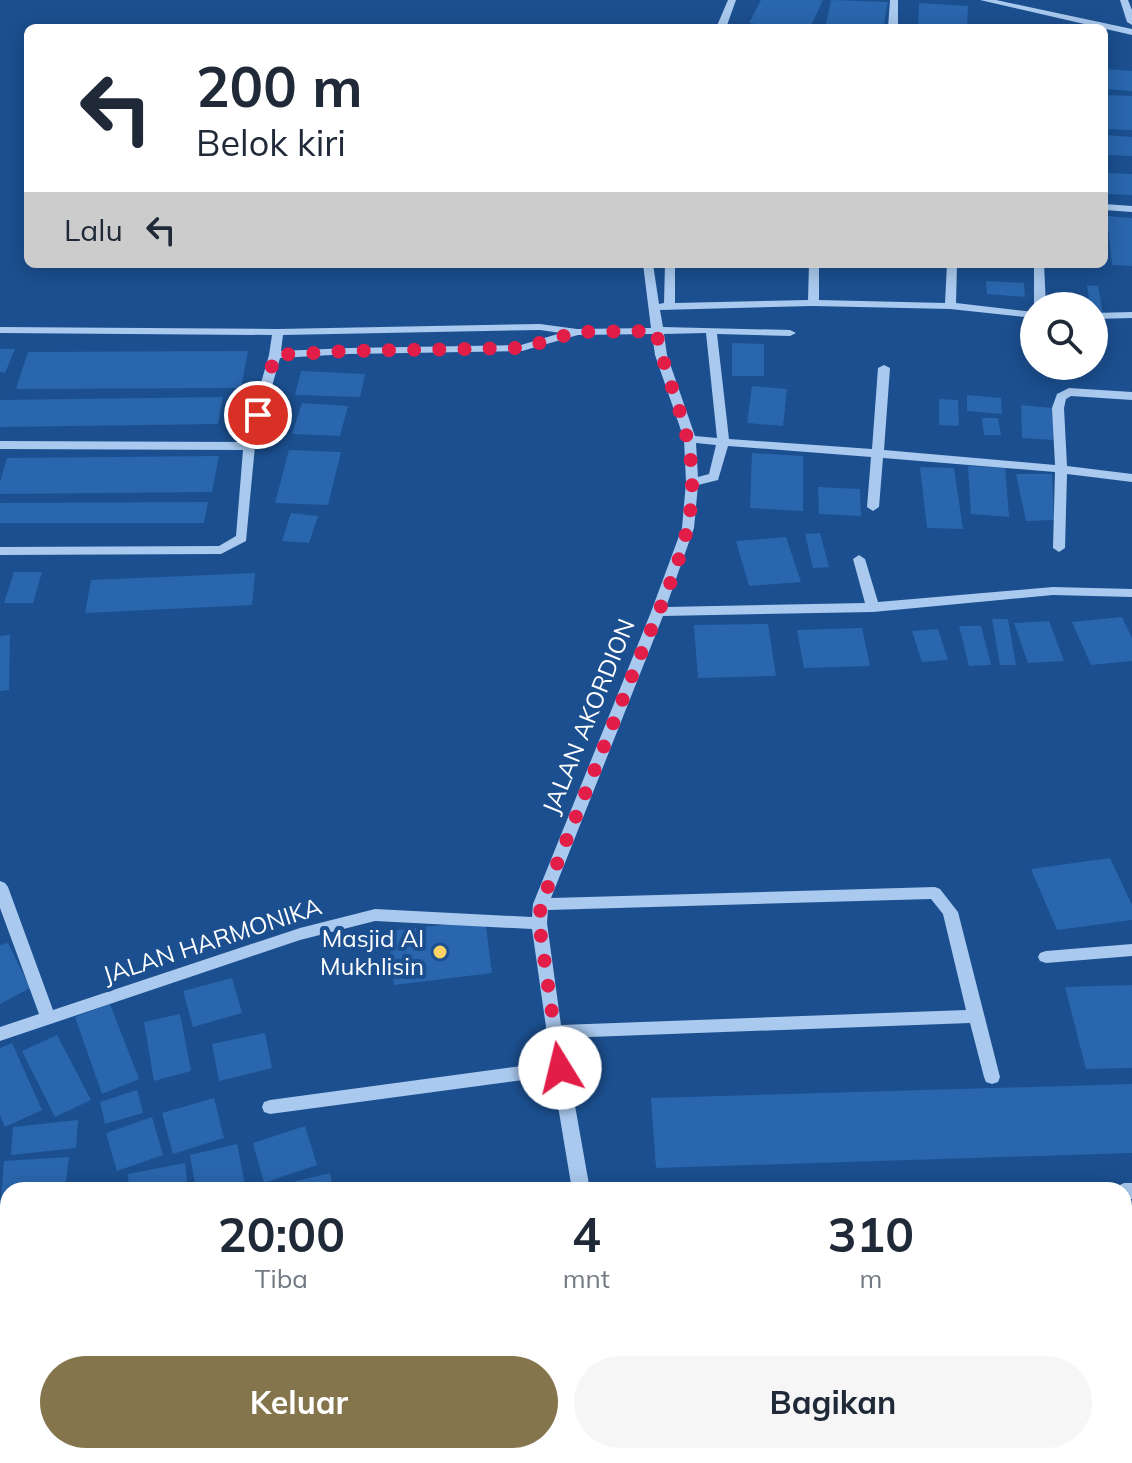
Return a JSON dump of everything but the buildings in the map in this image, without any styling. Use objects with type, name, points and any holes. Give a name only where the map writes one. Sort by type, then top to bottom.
[{"type":"street","points":[[723,24],[732,0]]},
{"type":"street","points":[[893,24],[894,0]]},
{"type":"street","points":[[984,0],[1100,24]]},
{"type":"street","points":[[1124,0],[1132,22]]},
{"type":"street","points":[[1059,14],[1060,24]]},
{"type":"street","points":[[1108,26],[1132,32]]},
{"type":"street","points":[[1108,207],[1132,209]]},
{"type":"street","name":"JALAN AKORDION","points":[[580,1182],[554,1032],[539,923],[541,904],[658,612],[688,528],[692,504],[690,439],[661,355],[649,268]]},
{"type":"street","points":[[669,305],[670,268]]},
{"type":"street","points":[[813,303],[814,268]]},
{"type":"street","points":[[950,306],[952,268]]},
{"type":"street","points":[[1039,268],[1040,292]]},
{"type":"street","points":[[655,307],[813,303],[950,306],[1020,314]]},
{"type":"street","points":[[1108,316],[1132,315]]},
{"type":"street","points":[[0,330],[278,332],[540,327],[577,332],[711,330],[790,333]]},
{"type":"street","points":[[349,351],[355,329]]},
{"type":"street","points":[[692,482],[714,477],[723,442],[711,330]]},
{"type":"street","points":[[0,551],[221,550],[242,538],[249,446],[275,355],[278,332]]},
{"type":"street","points":[[275,355],[522,348],[577,332]]},
{"type":"street","points":[[873,507],[884,368]]},
{"type":"street","points":[[1059,548],[1061,468],[1058,408],[1061,397],[1069,392],[1132,396]]},
{"type":"street","points":[[690,439],[878,451],[1061,468],[1132,478]]},
{"type":"street","points":[[0,445],[249,446]]},
{"type":"street","points":[[859,559],[873,607]]},
{"type":"street","points":[[658,612],[873,607],[1053,591],[1132,593]]},
{"type":"street","points":[[0,887],[48,1018]]},
{"type":"street","points":[[541,904],[935,893],[950,912],[992,1077]]},
{"type":"street","name":"JALAN HARMONIKA","points":[[0,1034],[300,934],[375,915],[539,923]]},
{"type":"street","points":[[1046,957],[1132,950]]},
{"type":"street","points":[[554,1032],[976,1016]]},
{"type":"street","points":[[270,1107],[560,1068]]},
{"type":"place","name":"Masjid Al Mukhlisin","points":[[440,952]]},
{"type":"route","points":[[258,415],[275,355],[522,348],[555,341],[577,332],[656,331],[661,355],[690,439],[692,504],[688,528],[658,612],[541,904],[539,923],[560,1068]]}]
